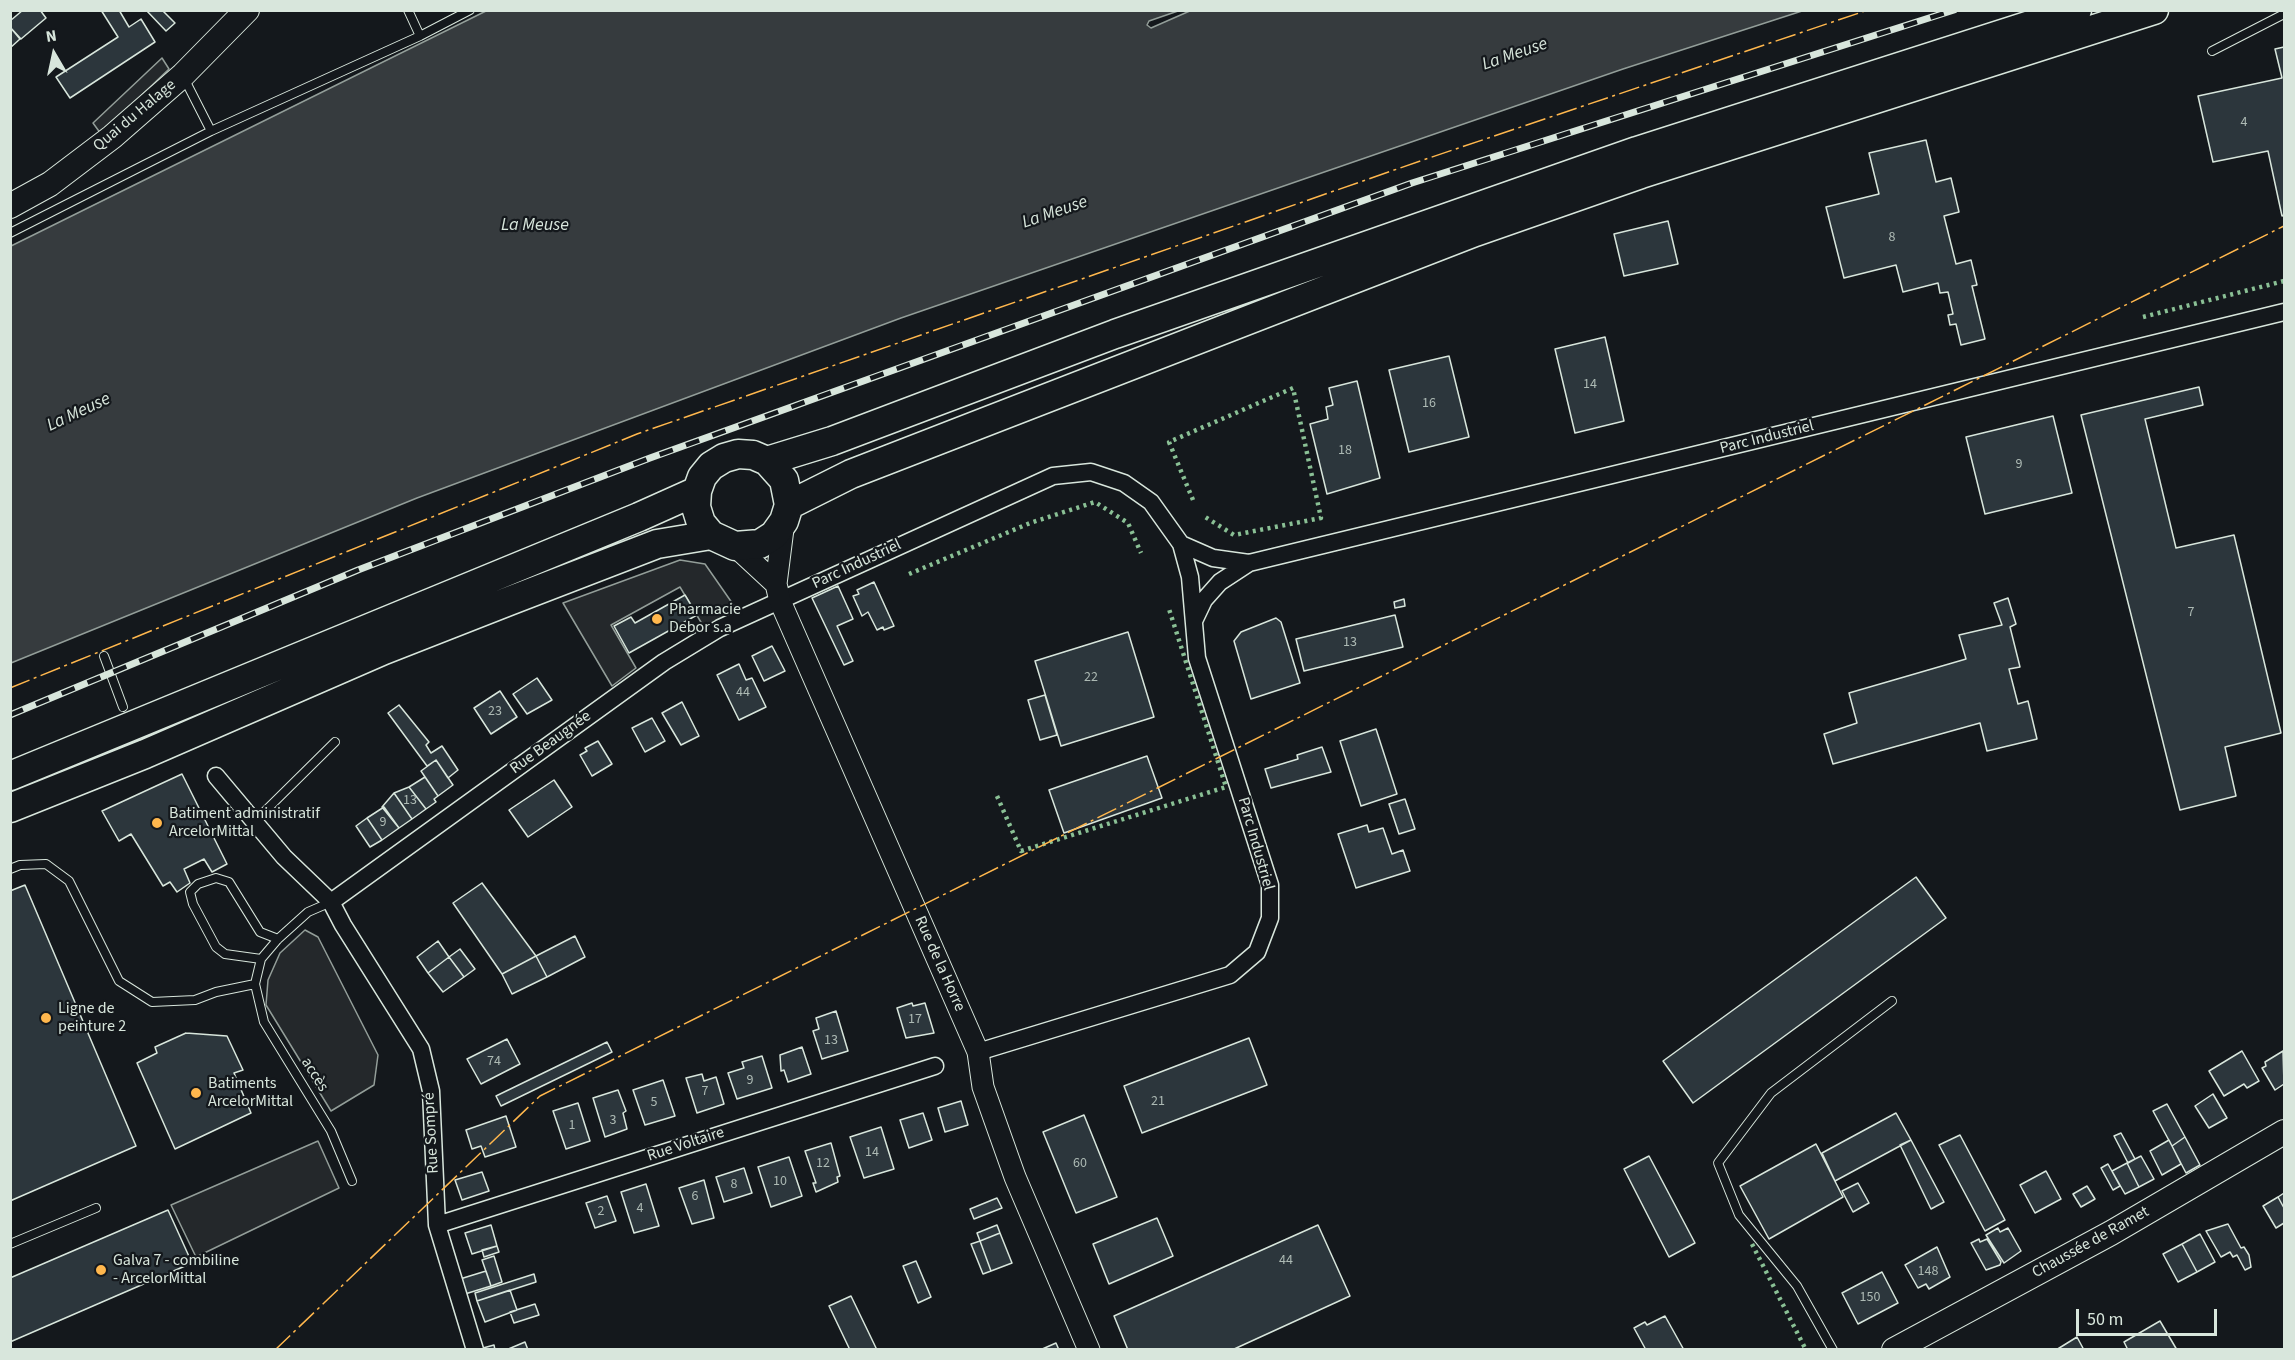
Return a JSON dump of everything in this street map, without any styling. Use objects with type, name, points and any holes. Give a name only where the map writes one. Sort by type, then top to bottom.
[{"type":"highway","points":[[766,461],[832,441],[1115,334],[1637,151],[2077,10]]},
{"type":"highway","points":[[10,808],[478,614],[657,544],[723,541],[760,544],[774,535],[787,513],[851,474],[1475,232],[1641,174],[2154,10]]},
{"type":"highway","points":[[723,541],[701,523],[696,507],[697,491],[702,477],[711,466],[724,458],[738,454],[753,455],[766,461],[784,480],[787,513]]},
{"type":"highway","points":[[10,776],[639,518],[697,491]]},
{"type":"main road","name":"Quai du Halage","points":[[10,206],[50,184],[112,137],[183,75],[247,10]]},
{"type":"main road","name":"Chaussée de Ramet","points":[[1894,1350],[2073,1254],[2284,1132]]},
{"type":"street","name":"Parc Industriel","points":[[1193,622],[1203,600],[1220,582],[1249,563],[2284,312]]},
{"type":"street","name":"Parc Industriel","points":[[778,592],[1053,476],[1091,472],[1124,483],[1151,502],[1181,544],[1190,577],[1197,658],[1270,885],[1270,918],[1257,952],[1230,975],[978,1052]]},
{"type":"street","points":[[778,592],[787,513]]},
{"type":"street","points":[[723,541],[778,592]]},
{"type":"street","name":"Parc Industriel","points":[[1181,544],[1213,558],[1249,563]]},
{"type":"street","name":"Rue Beaugnée","points":[[331,902],[664,662],[778,592]]},
{"type":"street","name":"Rue de la Horre","points":[[778,592],[978,1052],[983,1087],[1015,1177],[1089,1350]]},
{"type":"street","name":"Rue Sompré","points":[[216,776],[284,857],[331,902],[421,1049],[431,1091],[437,1225],[475,1350]]},
{"type":"street","name":"Rue Voltaire","points":[[437,1225],[935,1066]]},
{"type":"lane","points":[[408,10],[420,36]]},
{"type":"lane","points":[[10,233],[211,131],[420,36],[470,10]]},
{"type":"lane","points":[[2212,51],[2284,14]]},
{"type":"lane","points":[[183,75],[211,131]]},
{"type":"lane","points":[[104,656],[123,707]]},
{"type":"lane","points":[[255,821],[335,742]]},
{"type":"lane","points":[[10,869],[20,865],[46,864],[69,881],[119,981],[152,1002],[195,1000],[255,984],[261,959],[278,939],[308,912],[331,902]]},
{"type":"lane","points":[[261,959],[241,959],[225,954],[216,947],[193,904],[190,892],[198,884],[216,878],[229,882],[260,932],[278,939]]},
{"type":"lane","name":"accès","points":[[255,984],[264,1022],[331,1131],[352,1181]]},
{"type":"lane","points":[[1833,1350],[1797,1286],[1739,1215],[1718,1163],[1771,1094],[1892,1001]]},
{"type":"lane","points":[[10,1244],[96,1208]]},
{"type":"shaded area","points":[[162,58],[169,69],[101,134],[93,123]]},
{"type":"shaded area","points":[[680,560],[705,564],[737,610],[705,629],[680,587],[611,625],[636,668],[612,686],[563,603]]},
{"type":"shaded area","points":[[305,930],[318,937],[378,1055],[374,1085],[331,1111],[266,1005],[268,980],[280,953]]},
{"type":"shaded area","points":[[318,1141],[339,1188],[196,1257],[171,1205]]},
{"type":"water","name":"La Meuse","points":[[1192,10],[1802,11],[1623,69],[901,318],[417,498],[11,663],[11,246],[486,11],[1178,11],[1149,21],[1147,25],[1151,28]]},
{"type":"building","points":[[23,10],[40,10],[46,18],[21,39],[10,27],[10,21]]},
{"type":"building","points":[[101,10],[119,10],[129,27],[141,19],[155,42],[70,98],[56,77],[118,37]]},
{"type":"building","points":[[146,10],[162,10],[175,23],[166,31]]},
{"type":"building","points":[[10,27],[20,39],[10,48]]},
{"type":"building","points":[[2284,47],[2284,215],[2282,216],[2268,151],[2213,162],[2198,96],[2282,78],[2275,49]]},
{"type":"building","points":[[1926,140],[1936,182],[1951,178],[1959,212],[1944,216],[1956,264],[1971,260],[1977,285],[1972,286],[1985,339],[1961,345],[1956,324],[1950,325],[1948,315],[1953,314],[1948,292],[1940,293],[1938,283],[1903,292],[1896,265],[1844,278],[1826,207],[1879,194],[1869,153]]},
{"type":"building","points":[[1668,221],[1678,264],[1624,276],[1614,234]]},
{"type":"building","points":[[1605,337],[1624,421],[1575,433],[1555,349]]},
{"type":"building","points":[[1449,356],[1469,437],[1409,452],[1389,370]]},
{"type":"building","points":[[1357,381],[1380,478],[1327,494],[1310,424],[1328,419],[1326,407],[1333,405],[1329,388]]},
{"type":"building","points":[[2199,387],[2203,405],[2145,419],[2176,548],[2234,535],[2281,733],[2225,747],[2236,796],[2180,810],[2081,415]]},
{"type":"building","points":[[2053,416],[2072,493],[1985,514],[1966,437]]},
{"type":"building","points":[[874,582],[894,626],[884,630],[883,627],[877,630],[868,612],[862,616],[853,596],[859,594],[857,590]]},
{"type":"building","points":[[838,586],[853,619],[837,626],[853,661],[844,665],[812,598]]},
{"type":"building","points":[[685,595],[697,615],[629,653],[614,626],[631,617],[635,623]]},
{"type":"building","points":[[2008,598],[2016,624],[2010,627],[2020,667],[2009,669],[2018,704],[2028,701],[2037,739],[1987,751],[1980,723],[1833,764],[1824,734],[1857,723],[1849,693],[1966,659],[1959,635],[2002,625],[1994,603]]},
{"type":"building","points":[[1404,599],[1405,606],[1395,608],[1394,602]]},
{"type":"building","points":[[1395,615],[1403,647],[1304,671],[1296,639]]},
{"type":"building","points":[[1276,618],[1281,622],[1300,683],[1251,699],[1234,641],[1241,632]]},
{"type":"building","points":[[1128,632],[1154,717],[1061,746],[1035,661]]},
{"type":"building","points":[[772,646],[785,671],[764,681],[752,656]]},
{"type":"building","points":[[739,664],[746,680],[752,678],[766,707],[739,720],[717,675]]},
{"type":"building","points":[[537,678],[552,700],[527,714],[513,694]]},
{"type":"building","points":[[500,691],[517,717],[491,734],[474,708]]},
{"type":"building","points":[[1045,695],[1057,735],[1040,740],[1028,700]]},
{"type":"building","points":[[682,702],[699,736],[681,745],[662,713]]},
{"type":"building","points":[[399,705],[429,742],[426,745],[431,753],[442,746],[458,770],[448,778],[436,760],[427,766],[388,713]]},
{"type":"building","points":[[652,718],[665,741],[645,752],[632,728]]},
{"type":"building","points":[[1376,729],[1397,794],[1361,806],[1340,741]]},
{"type":"building","points":[[598,741],[612,764],[592,776],[580,755],[587,751],[585,748]]},
{"type":"building","points":[[1322,747],[1331,772],[1271,788],[1265,769],[1298,759],[1297,755]]},
{"type":"building","points":[[1147,756],[1162,798],[1064,833],[1049,790]]},
{"type":"building","points":[[436,760],[453,785],[438,796],[421,771]]},
{"type":"building","name":"Batiment administratif ArcelorMittal","points":[[182,774],[227,864],[212,872],[204,859],[184,869],[190,883],[177,892],[170,882],[163,886],[131,834],[119,841],[102,811]]},
{"type":"building","points":[[425,777],[438,796],[434,799],[436,802],[426,809],[409,787]]},
{"type":"building","points":[[554,780],[572,807],[528,837],[509,810]]},
{"type":"building","points":[[409,787],[426,809],[412,819],[394,793]]},
{"type":"building","points":[[394,793],[412,819],[399,828],[382,807]]},
{"type":"building","points":[[1405,799],[1415,829],[1399,834],[1389,804]]},
{"type":"building","points":[[384,807],[399,828],[382,840],[367,818]]},
{"type":"building","points":[[367,818],[382,840],[370,847],[356,826]]},
{"type":"building","points":[[1367,825],[1369,832],[1383,828],[1392,854],[1403,850],[1410,871],[1356,888],[1338,834]]},
{"type":"building","points":[[1916,877],[1946,918],[1693,1103],[1663,1061]]},
{"type":"building","points":[[482,883],[536,956],[502,974],[453,903]]},
{"type":"building","name":"Ligne de peinture 2","points":[[25,885],[136,1146],[10,1201],[10,891]]},
{"type":"building","points":[[575,936],[585,957],[547,977],[536,956]]},
{"type":"building","points":[[438,941],[449,957],[428,973],[417,957]]},
{"type":"building","points":[[460,949],[475,969],[464,977],[449,957]]},
{"type":"building","points":[[536,956],[547,977],[512,994],[502,974]]},
{"type":"building","points":[[449,957],[464,977],[443,992],[428,973]]},
{"type":"building","points":[[912,1003],[913,1006],[925,1003],[934,1033],[906,1038],[897,1008]]},
{"type":"building","points":[[836,1011],[848,1051],[822,1059],[813,1031],[819,1029],[816,1018]]},
{"type":"building","name":"Batiments ArcelorMittal","points":[[186,1033],[227,1036],[243,1070],[234,1073],[251,1113],[175,1149],[137,1063],[157,1053],[155,1047]]},
{"type":"building","points":[[1249,1038],[1267,1085],[1142,1133],[1124,1086]]},
{"type":"building","points":[[507,1039],[520,1064],[481,1084],[467,1059]]},
{"type":"building","points":[[607,1042],[612,1052],[501,1106],[496,1096]]},
{"type":"building","points":[[802,1047],[811,1074],[788,1082],[784,1070],[781,1071],[780,1055]]},
{"type":"building","points":[[2242,1051],[2259,1081],[2247,1088],[2244,1084],[2224,1096],[2209,1071]]},
{"type":"building","points":[[2283,1051],[2284,1084],[2275,1090],[2262,1068],[2266,1066],[2265,1062]]},
{"type":"building","points":[[762,1056],[772,1088],[737,1099],[728,1073],[744,1068],[742,1062]]},
{"type":"building","points":[[702,1074],[704,1081],[716,1077],[724,1104],[697,1113],[686,1078]]},
{"type":"building","points":[[663,1080],[675,1116],[645,1125],[633,1090]]},
{"type":"building","points":[[618,1090],[626,1111],[623,1113],[627,1129],[605,1137],[593,1098]]},
{"type":"building","points":[[2213,1094],[2227,1118],[2209,1128],[2195,1106]]},
{"type":"building","points":[[961,1101],[968,1125],[945,1132],[938,1108]]},
{"type":"building","points":[[578,1103],[590,1141],[566,1149],[553,1111]]},
{"type":"building","points":[[2167,1104],[2185,1137],[2172,1146],[2153,1111]]},
{"type":"building","points":[[923,1113],[932,1140],[909,1148],[900,1120]]},
{"type":"building","points":[[1896,1113],[1911,1140],[1835,1181],[1822,1153]]},
{"type":"building","points":[[1084,1115],[1117,1197],[1076,1213],[1043,1132]]},
{"type":"building","points":[[506,1116],[516,1147],[485,1157],[481,1146],[472,1149],[466,1130]]},
{"type":"building","points":[[881,1127],[894,1169],[864,1178],[850,1137]]},
{"type":"building","points":[[2121,1133],[2135,1159],[2128,1163],[2114,1136]]},
{"type":"building","points":[[1960,1135],[2005,1220],[1985,1231],[1939,1145]]},
{"type":"building","points":[[2185,1137],[2200,1165],[2186,1173],[2172,1146]]},
{"type":"building","points":[[1911,1140],[1944,1202],[1931,1209],[1900,1145]]},
{"type":"building","points":[[2169,1140],[2181,1164],[2162,1175],[2150,1151]]},
{"type":"building","points":[[831,1143],[840,1176],[837,1177],[838,1182],[816,1192],[813,1183],[816,1183],[805,1151]]},
{"type":"building","points":[[1816,1144],[1843,1197],[1769,1239],[1740,1186]]},
{"type":"building","points":[[1649,1156],[1695,1243],[1669,1257],[1624,1169]]},
{"type":"building","points":[[2141,1156],[2154,1179],[2139,1187],[2127,1163]]},
{"type":"building","points":[[789,1157],[802,1196],[771,1207],[758,1167]]},
{"type":"building","points":[[2127,1163],[2139,1187],[2125,1194],[2112,1171]]},
{"type":"building","points":[[2108,1164],[2120,1186],[2113,1190],[2101,1168]]},
{"type":"building","points":[[744,1168],[752,1193],[724,1202],[716,1177]]},
{"type":"building","points":[[2046,1171],[2061,1199],[2035,1213],[2020,1185]]},
{"type":"building","points":[[482,1172],[489,1191],[462,1200],[455,1180]]},
{"type":"building","points":[[704,1180],[714,1218],[692,1224],[679,1188]]},
{"type":"building","points":[[1858,1183],[1869,1203],[1853,1212],[1842,1191]]},
{"type":"building","points":[[646,1184],[659,1226],[634,1233],[621,1192]]},
{"type":"building","points":[[2087,1186],[2095,1199],[2081,1207],[2073,1194]]},
{"type":"building","points":[[2284,1193],[2284,1208],[2278,1197]]},
{"type":"building","points":[[607,1196],[616,1221],[595,1228],[586,1203]]},
{"type":"building","points":[[2278,1197],[2284,1208],[2284,1223],[2276,1228],[2263,1206]]},
{"type":"building","points":[[997,1198],[1002,1208],[974,1219],[970,1209]]},
{"type":"building","name":"Galva 7 - combiline - ArcelorMittal","points":[[168,1210],[192,1263],[10,1342],[10,1278]]},
{"type":"building","points":[[1157,1218],[1173,1256],[1109,1284],[1093,1244]]},
{"type":"building","points":[[2228,1224],[2241,1248],[2244,1247],[2249,1255],[2251,1267],[2245,1270],[2237,1255],[2233,1257],[2230,1252],[2221,1257],[2206,1231]]},
{"type":"building","points":[[491,1225],[497,1246],[472,1254],[465,1233]]},
{"type":"building","points":[[997,1225],[1000,1233],[980,1241],[977,1233]]},
{"type":"building","points":[[1318,1225],[1350,1296],[1232,1350],[1128,1350],[1114,1316]]},
{"type":"building","points":[[1998,1228],[2000,1232],[2008,1228],[2021,1251],[2004,1263],[1986,1235]]},
{"type":"building","points":[[1000,1233],[1012,1263],[991,1271],[980,1241]]},
{"type":"building","points":[[2200,1234],[2215,1262],[2197,1272],[2182,1244]]},
{"type":"building","points":[[1979,1239],[1980,1242],[1987,1239],[2001,1262],[2000,1265],[1986,1270],[1971,1243]]},
{"type":"building","points":[[980,1241],[991,1271],[983,1274],[971,1244]]},
{"type":"building","points":[[2182,1244],[2197,1272],[2178,1282],[2163,1254]]},
{"type":"building","points":[[497,1246],[499,1252],[484,1257],[482,1250]]},
{"type":"building","points":[[1937,1247],[1950,1277],[1929,1289],[1926,1284],[1918,1288],[1905,1265]]},
{"type":"building","points":[[494,1256],[502,1282],[491,1286],[482,1260]]},
{"type":"building","points":[[916,1261],[931,1297],[918,1303],[903,1266]]},
{"type":"building","points":[[486,1271],[491,1286],[465,1294],[460,1279]]},
{"type":"building","points":[[1882,1272],[1898,1303],[1858,1324],[1842,1293]]},
{"type":"building","points":[[534,1274],[536,1282],[477,1301],[475,1293]]},
{"type":"building","points":[[510,1290],[517,1310],[485,1322],[477,1301]]},
{"type":"building","points":[[851,1296],[877,1350],[850,1350],[829,1306]]},
{"type":"building","points":[[535,1304],[539,1315],[514,1323],[510,1312]]},
{"type":"building","points":[[1665,1316],[1684,1350],[1646,1350],[1634,1328],[1645,1322],[1647,1325]]},
{"type":"building","points":[[2160,1321],[2177,1350],[2128,1350],[2124,1342]]},
{"type":"building","points":[[2077,1337],[2084,1350],[2056,1350]]},
{"type":"building","points":[[525,1342],[528,1350],[506,1350]]},
{"type":"building","points":[[1056,1343],[1059,1350],[1040,1350]]},
{"type":"building","points":[[494,1345],[495,1350],[483,1350],[483,1348]]},
{"type":"railway","points":[[10,715],[358,570],[650,458],[1412,183],[1954,10]]},
{"type":"hedge","points":[[2143,317],[2284,281]]},
{"type":"hedge","points":[[1193,500],[1169,442],[1293,388],[1321,518],[1234,535],[1202,515]]},
{"type":"hedge","points":[[909,574],[1030,523],[1095,502],[1128,523],[1141,553]]},
{"type":"hedge","points":[[997,796],[1021,851],[1226,787],[1169,609]]},
{"type":"hedge","points":[[1752,1244],[1806,1350]]},
{"type":"power","points":[[10,688],[637,434],[1423,160],[1868,10]]},
{"type":"power","points":[[275,1350],[540,1096],[2284,226]]},
{"type":"place","name":"Pharmacie Debor s.a","points":[[657,619]]},
{"type":"place","name":"Batiment administratif ArcelorMittal","points":[[157,823]]},
{"type":"place","name":"Ligne de peinture 2","points":[[46,1018]]},
{"type":"place","name":"Batiments ArcelorMittal","points":[[196,1093]]},
{"type":"place","name":"Galva 7 - combiline - ArcelorMittal","points":[[101,1270]]}]
